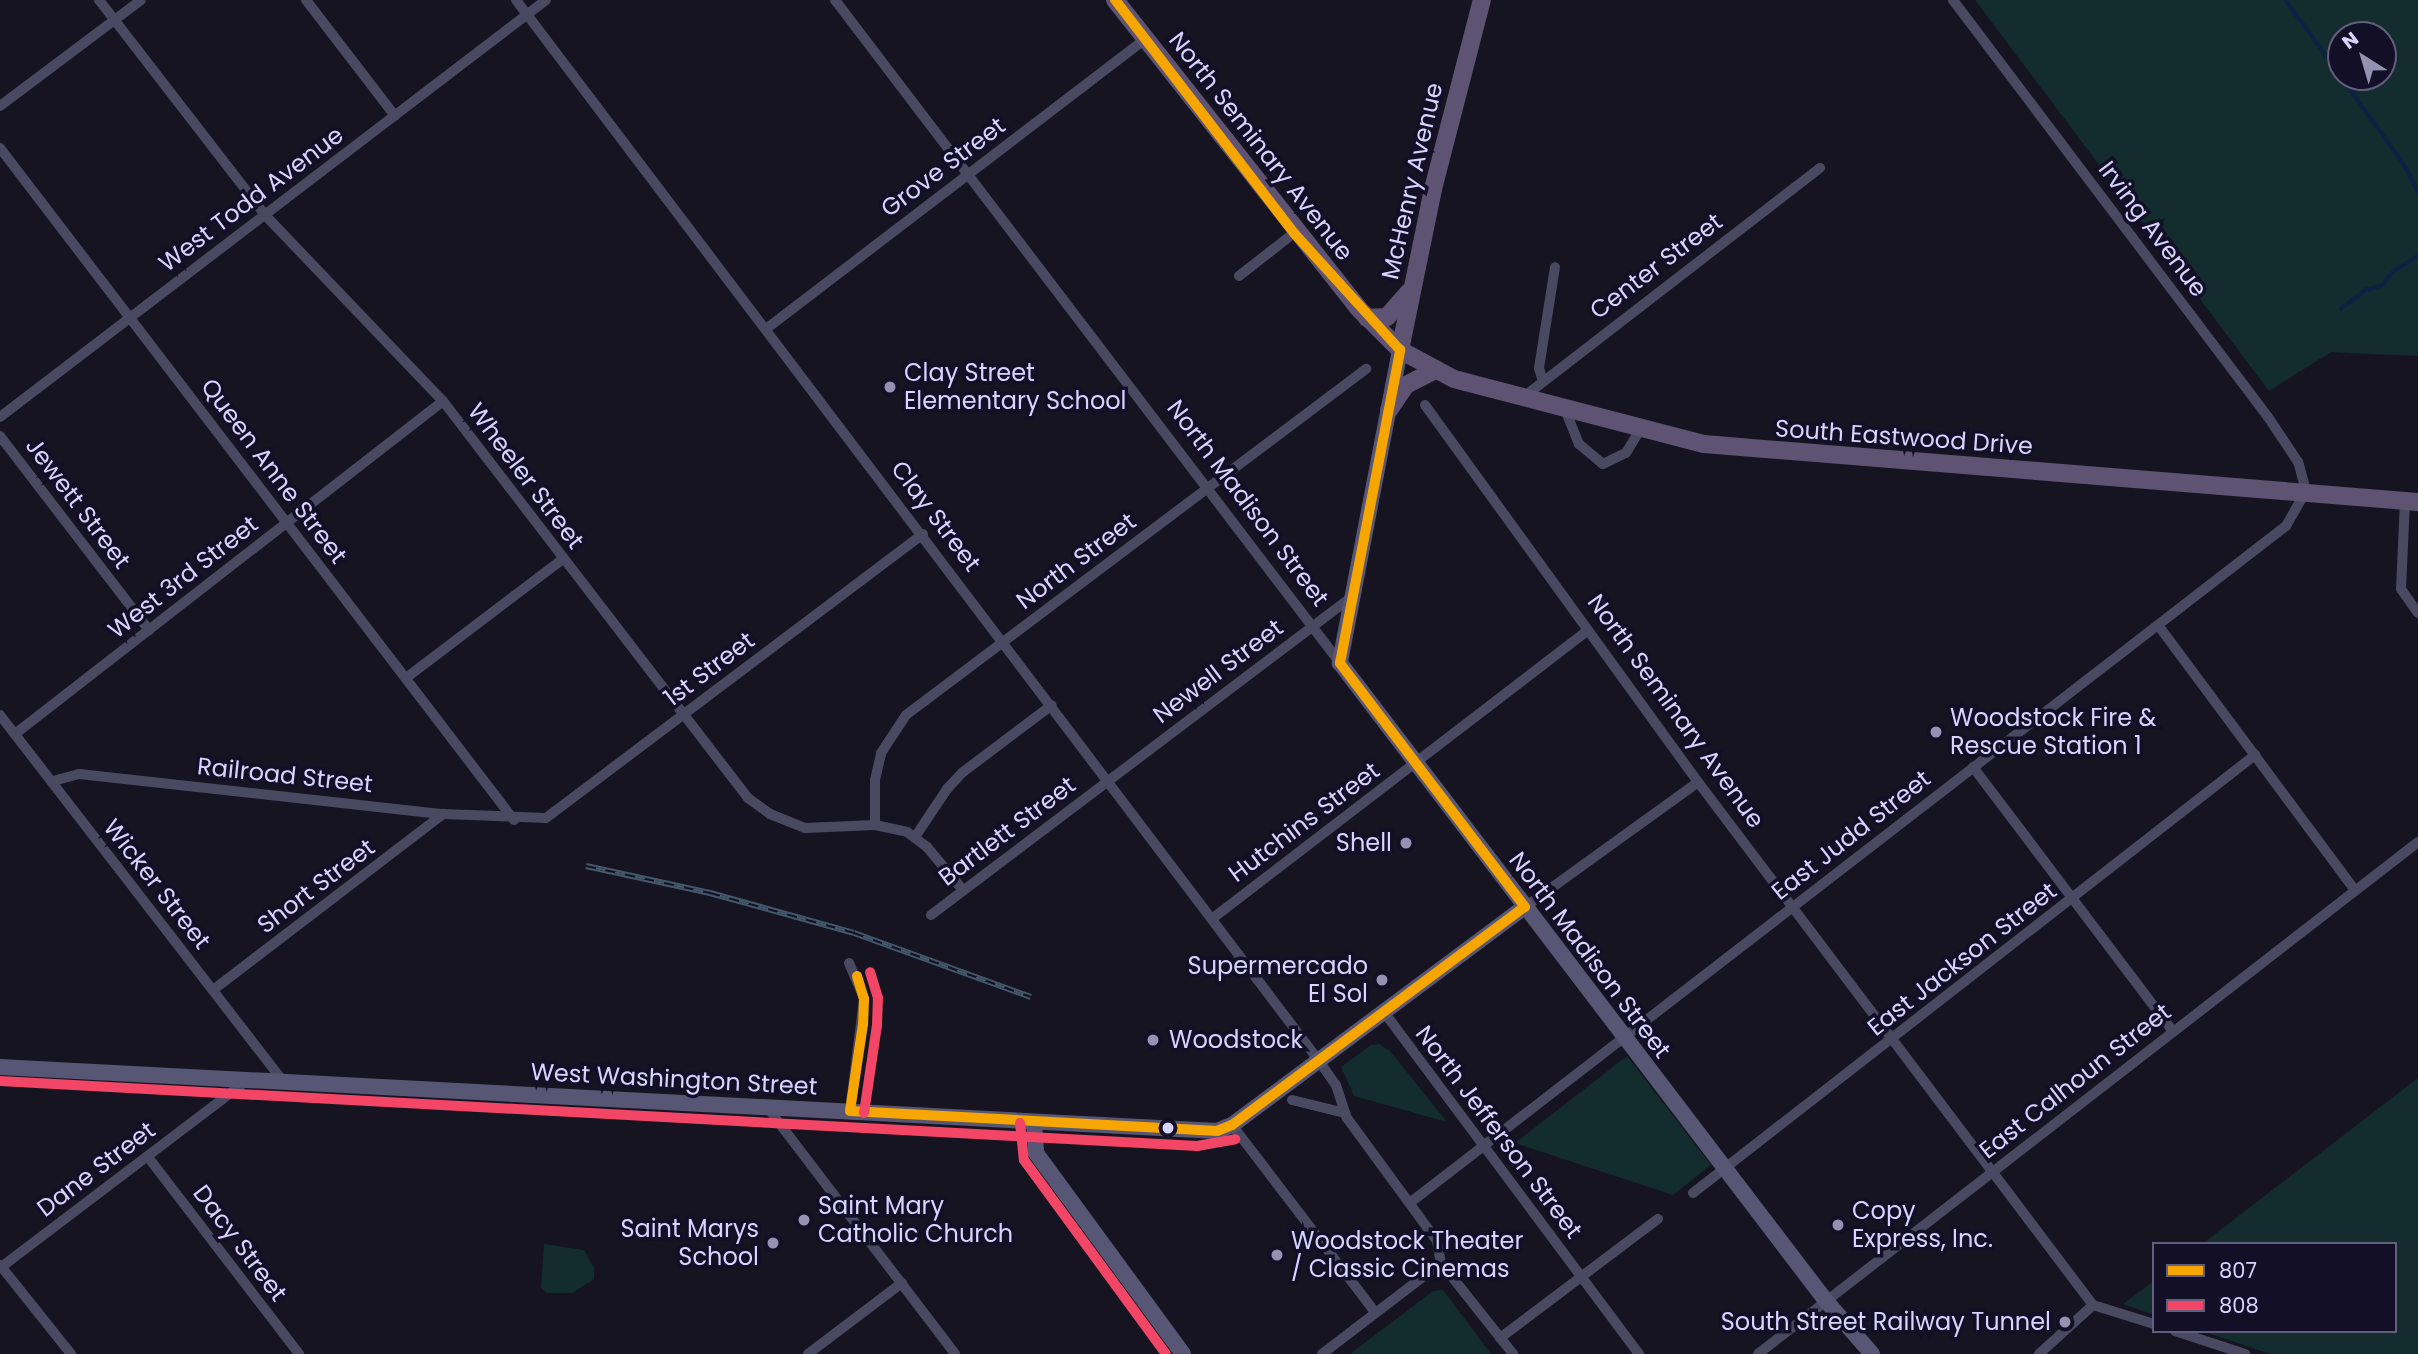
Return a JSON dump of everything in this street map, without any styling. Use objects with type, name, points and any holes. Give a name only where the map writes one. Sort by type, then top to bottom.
[{"type":"main road","name":"North Seminary Avenue","points":[[1115,0],[1294,233],[1367,318],[1400,350]]},
{"type":"main road","name":"McHenry Avenue","points":[[1340,663],[1413,286],[1482,0]]},
{"type":"main road","points":[[1367,318],[1387,317],[1413,286]]},
{"type":"main road","name":"South Eastwood Drive","points":[[1400,350],[1436,370],[1566,412],[1640,430],[1773,452],[2411,501]]},
{"type":"main road","points":[[1389,410],[1406,386],[1436,370]]},
{"type":"main road","name":"North Madison Street","points":[[1340,663],[1866,1351]]},
{"type":"main road","name":"West Washington Street","points":[[0,1067],[251,1077],[1198,1132],[1232,1125],[1525,907]]},
{"type":"main road","points":[[1034,1122],[1036,1153],[1183,1354]]},
{"type":"street","name":"Wheeler Street","points":[[99,0],[265,215],[443,401],[748,798],[770,814],[805,828],[875,825],[915,837]]},
{"type":"street","points":[[0,106],[141,0]]},
{"type":"street","points":[[306,0],[395,116]]},
{"type":"street","name":"Clay Street","points":[[516,0],[923,534],[1319,1061],[1336,1085],[1345,1113],[1437,1241],[1441,1263],[1513,1354]]},
{"type":"street","name":"West Todd Avenue","points":[[0,417],[547,0]]},
{"type":"street","name":"North Madison Street","points":[[835,0],[1340,663]]},
{"type":"street","name":"Irving Avenue","points":[[1953,0],[2268,417],[2298,462],[2305,491]]},
{"type":"street","name":"Grove Street","points":[[766,329],[1145,39]]},
{"type":"street","name":"Queen Anne Street","points":[[0,148],[514,820]]},
{"type":"street","name":"Center Street","points":[[1521,399],[1542,379],[1820,168]]},
{"type":"street","points":[[1239,276],[1294,233]]},
{"type":"street","points":[[1542,379],[1539,368],[1555,267]]},
{"type":"street","name":"North Street","points":[[875,825],[875,780],[881,753],[906,715],[1366,369]]},
{"type":"street","name":"West 3rd Street","points":[[15,734],[443,401]]},
{"type":"street","name":"North Seminary Avenue","points":[[1425,405],[1792,909],[2093,1304]]},
{"type":"street","points":[[1566,412],[1579,444],[1603,464],[1626,453],[1640,430]]},
{"type":"street","name":"Jewett Street","points":[[0,436],[149,630]]},
{"type":"street","name":"East Judd Street","points":[[1411,1202],[2286,526],[2305,491]]},
{"type":"street","points":[[2411,501],[2401,589],[2418,613]]},
{"type":"street","name":"1st Street","points":[[514,820],[546,818],[923,534]]},
{"type":"street","points":[[405,678],[563,559]]},
{"type":"street","name":"Newell Street","points":[[1109,781],[1353,595]]},
{"type":"street","points":[[2158,625],[2355,890]]},
{"type":"street","name":"Hutchins Street","points":[[1213,918],[1587,631]]},
{"type":"street","points":[[963,890],[915,837],[947,789],[963,772],[1052,705]]},
{"type":"street","name":"Wicker Street","points":[[0,715],[281,1079]]},
{"type":"street","name":"East Jackson Street","points":[[1693,1193],[1893,1041],[2255,755]]},
{"type":"street","points":[[1973,767],[2173,1031]]},
{"type":"street","name":"Railroad Street","points":[[53,781],[79,774],[514,820]]},
{"type":"street","name":"Bartlett Street","points":[[931,915],[1109,781]]},
{"type":"street","points":[[1525,907],[1698,782]]},
{"type":"street","name":"Short Street","points":[[213,990],[443,814]]},
{"type":"street","name":"East Calhoun Street","points":[[1758,1354],[2418,842]]},
{"type":"street","points":[[849,963],[864,999],[850,1111]]},
{"type":"street","name":"North Jefferson Street","points":[[1384,1012],[1639,1354]]},
{"type":"street","name":"Dane Street","points":[[1,1266],[251,1077]]},
{"type":"street","points":[[1292,1100],[1345,1113]]},
{"type":"street","points":[[767,1107],[955,1354]]},
{"type":"street","points":[[1232,1125],[1375,1312]]},
{"type":"street","name":"Dacy Street","points":[[148,1157],[299,1354]]},
{"type":"street","points":[[1500,1338],[1658,1219]]},
{"type":"street","points":[[1322,1354],[1441,1263]]},
{"type":"street","points":[[1,1266],[71,1354]]},
{"type":"street","points":[[808,1354],[902,1283]]},
{"type":"street","points":[[2039,1354],[2093,1304],[2152,1323]]},
{"type":"street","points":[[2181,1333],[2245,1354]]},
{"type":"green space","points":[[1975,0],[2418,0],[2418,356],[2331,352],[2269,391]]},
{"type":"green space","points":[[1379,1044],[1390,1051],[1447,1122],[1354,1096],[1341,1067],[1371,1045]]},
{"type":"green space","points":[[1627,1056],[1711,1165],[1673,1195],[1515,1143]]},
{"type":"green space","points":[[2418,1078],[2418,1354],[2270,1354],[2208,1333],[2397,1333],[2397,1242],[2205,1242]]},
{"type":"green space","points":[[544,1244],[584,1250],[594,1268],[594,1279],[572,1293],[547,1293],[541,1288]]},
{"type":"green space","points":[[2152,1282],[2152,1314],[2123,1304]]},
{"type":"green space","points":[[1443,1290],[1491,1354],[1350,1354],[1433,1291]]},
{"type":"waterway","points":[[2286,0],[2406,167],[2418,192]]},
{"type":"waterway","points":[[2341,309],[2365,290],[2381,286],[2394,271],[2418,256]]},
{"type":"railway","points":[[586,866],[710,893],[854,933],[1031,997]]},
{"type":"transit line","name":"807","points":[[857,976],[864,999],[863,1024],[850,1111],[1217,1131],[1232,1125],[1525,907],[1340,663],[1400,350],[1294,233],[1115,0]]},
{"type":"transit line","name":"808","points":[[864,1113],[877,1025],[878,998],[870,972]]},
{"type":"transit line","name":"808","points":[[0,1081],[1197,1146],[1235,1139]]},
{"type":"transit line","name":"808","points":[[1020,1123],[1024,1160],[1166,1354]]},
{"type":"place","name":"Clay Street Elementary School","points":[[890,387]]},
{"type":"place","name":"Woodstock Fire & Rescue Station 1","points":[[1936,732]]},
{"type":"place","name":"Shell","points":[[1406,843]]},
{"type":"place","name":"Supermercado El Sol","points":[[1382,980]]},
{"type":"place","name":"Woodstock","points":[[1153,1040]]},
{"type":"place","name":"Saint Mary Catholic Church","points":[[804,1220]]},
{"type":"place","name":"Copy Express, Inc.","points":[[1838,1225]]},
{"type":"place","name":"Saint Marys School","points":[[773,1243]]},
{"type":"place","name":"Woodstock Theater / Classic Cinemas","points":[[1277,1255]]},
{"type":"place","name":"South Street Railway Tunnel","points":[[2065,1322]]}]
